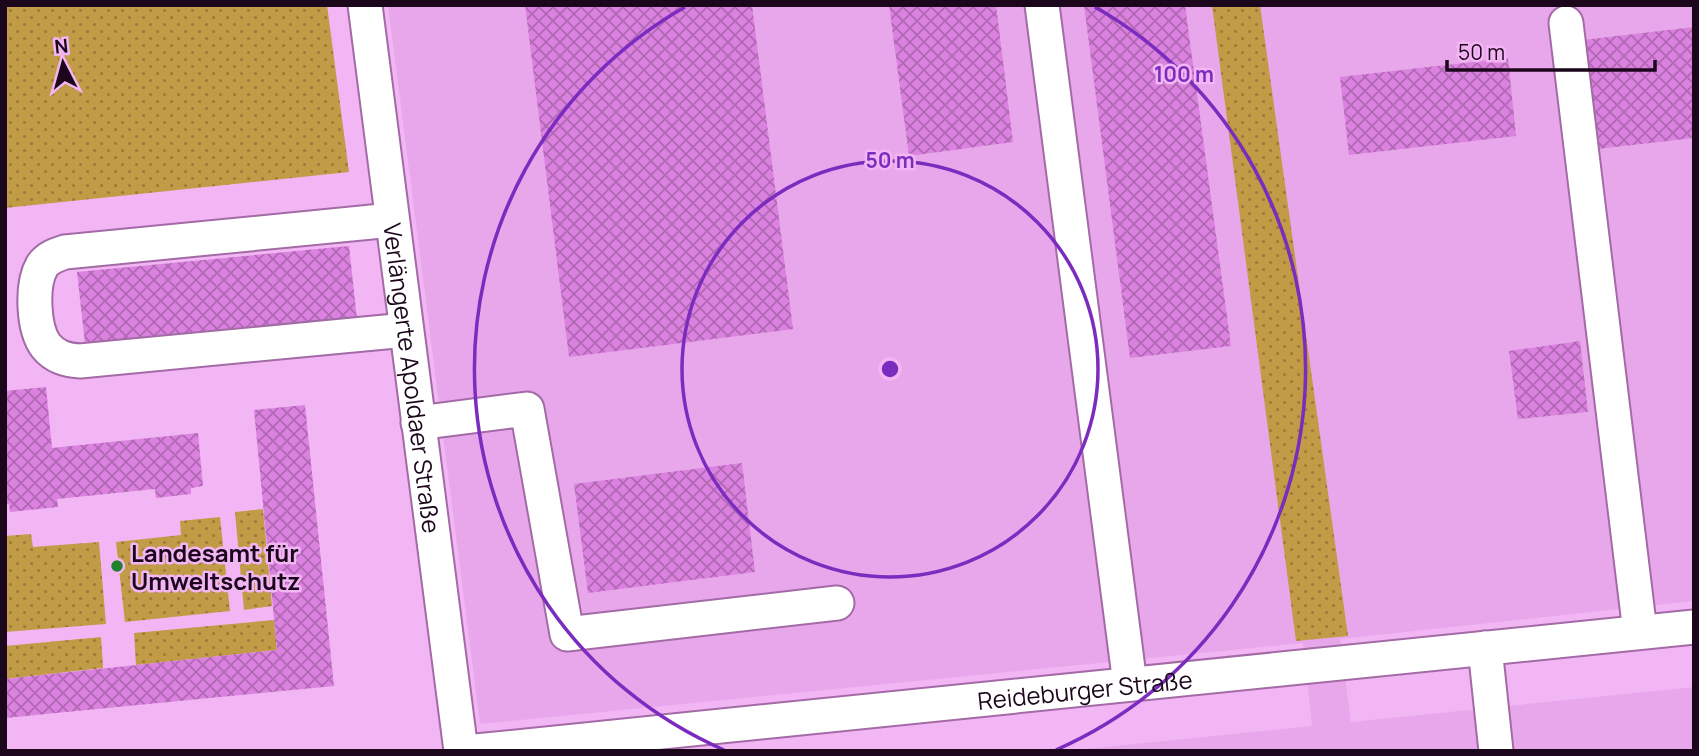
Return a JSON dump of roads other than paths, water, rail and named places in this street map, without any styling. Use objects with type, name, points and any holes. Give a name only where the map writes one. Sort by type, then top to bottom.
[{"type":"street","name":"Verlängerte Apoldaer Straße","points":[[365,5],[461,751]]},
{"type":"street","points":[[1042,5],[1130,684]]},
{"type":"street","points":[[1566,23],[1640,632]]},
{"type":"street","points":[[393,220],[65,252],[43,264],[38,276],[36,289],[39,333],[52,352],[65,359],[80,362],[406,331]]},
{"type":"street","points":[[418,423],[527,409],[567,634],[837,603]]},
{"type":"street","name":"Reideburger Straße","points":[[476,751],[741,738],[1130,684],[1694,627]]},
{"type":"street","points":[[1485,648],[1496,751]]},
{"type":"place","name":"Landesamt für Umweltschutz","points":[[117,566]]}]
